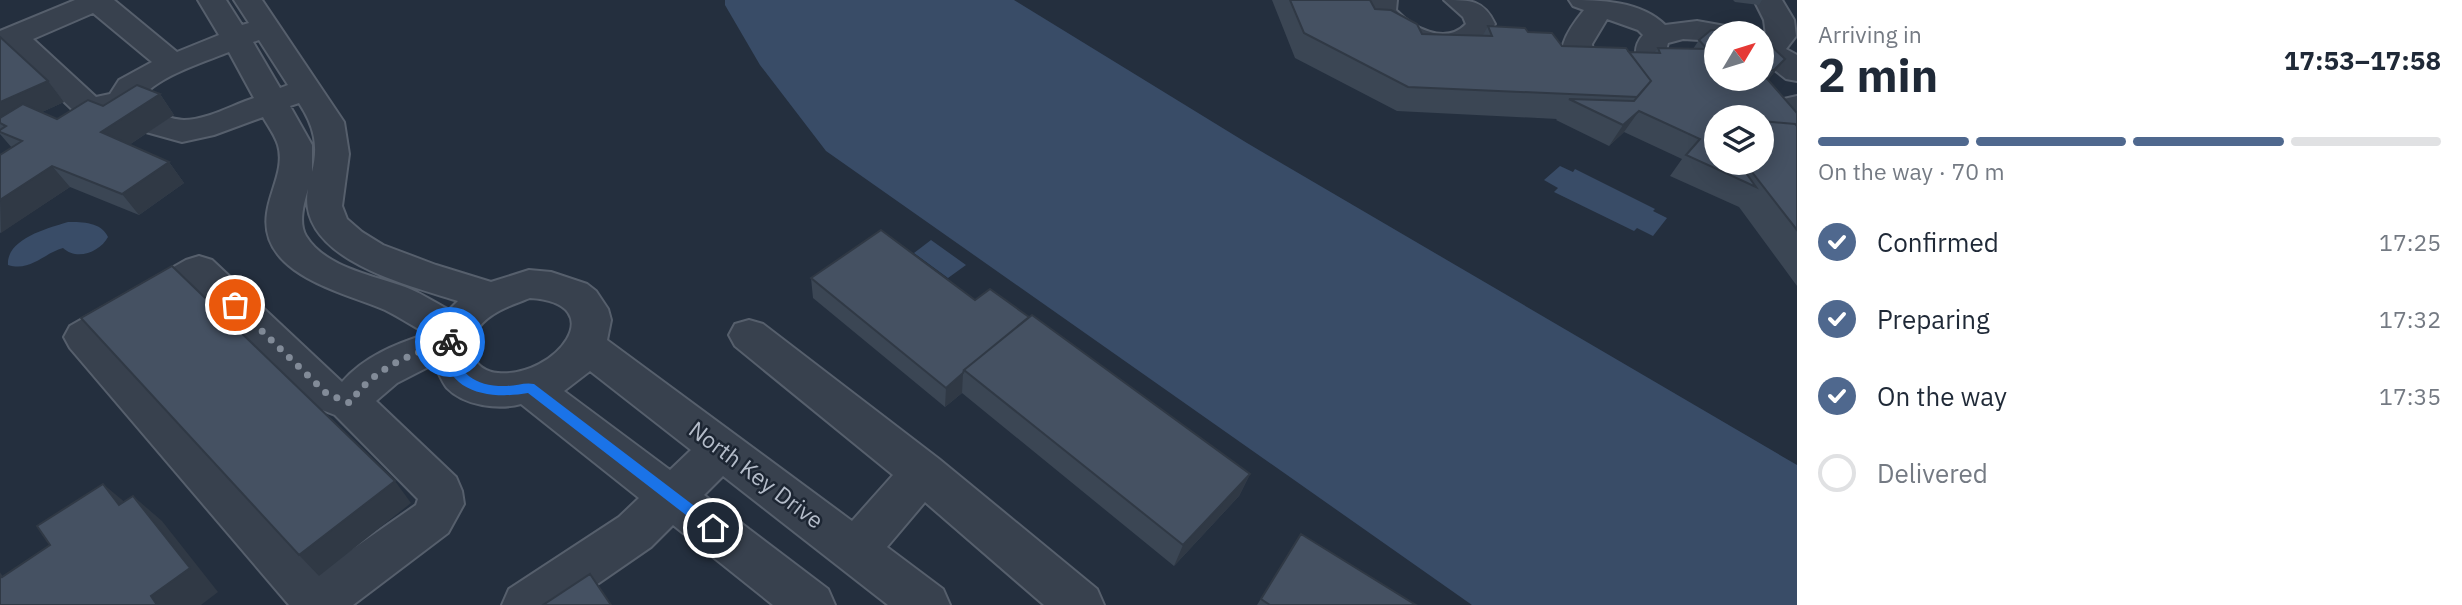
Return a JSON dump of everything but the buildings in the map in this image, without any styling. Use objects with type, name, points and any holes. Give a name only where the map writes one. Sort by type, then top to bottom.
[{"type":"street","points":[[212,0],[250,22],[307,89],[328,122],[333,142],[331,165],[324,187],[325,215],[341,239],[394,264],[489,296]]},
{"type":"street","points":[[1382,0],[1381,12],[1396,29],[1412,36],[1447,43],[1474,37],[1480,29],[1480,20],[1464,1]]},
{"type":"street","points":[[1768,0],[1779,20],[1781,36],[1774,42]]},
{"type":"street","points":[[173,64],[97,1],[6,39],[86,105],[138,114],[182,131],[202,128],[307,89]]},
{"type":"street","points":[[1690,30],[1709,19],[1709,2]]},
{"type":"street","points":[[1580,72],[1574,50],[1592,4],[1648,24],[1660,36]]},
{"type":"street","points":[[138,114],[130,87],[250,22]]},
{"type":"street","points":[[250,22],[272,102],[296,149],[295,174],[286,202],[284,224],[292,244],[308,262],[332,275],[400,301],[453,336]]},
{"type":"street","points":[[1656,68],[1649,51],[1651,44],[1660,36],[1690,30],[1704,31]]},
{"type":"street","points":[[1774,55],[1797,72]]},
{"type":"street","points":[[54,124],[86,105]]},
{"type":"street","points":[[1774,112],[1797,106]]},
{"type":"street","points":[[199,270],[327,394],[350,403],[440,491],[441,505],[432,519],[316,604],[85,337],[199,270]]},
{"type":"street","points":[[529,284],[566,289],[580,298],[589,313],[592,327],[586,346],[575,361],[555,377],[530,388],[508,391],[483,389],[468,382],[457,372],[449,357],[453,336],[470,309],[489,296],[529,284]]},
{"type":"street","points":[[749,335],[923,473],[1080,605]]},
{"type":"street","points":[[350,403],[358,390],[410,354],[453,336]]},
{"type":"street","name":"North Key Drive","points":[[586,346],[926,605]]},
{"type":"street","points":[[530,388],[811,605]]},
{"type":"street","points":[[526,605],[618,545],[674,497],[722,449]]},
{"type":"street","points":[[855,551],[923,473]]},
{"type":"water","points":[[725,0],[1014,0],[1247,143],[1797,465],[1797,605],[1472,605],[826,151],[760,65],[725,5]]},
{"type":"water","points":[[1560,166],[1573,172],[1575,169],[1655,209],[1653,211],[1667,218],[1653,236],[1637,228],[1634,231],[1554,192],[1558,188],[1544,180]]},
{"type":"water","points":[[68,222],[96,226],[108,237],[100,247],[88,253],[75,254],[63,248],[24,266],[8,265],[9,256],[21,242],[40,231]]},
{"type":"water","points":[[931,240],[966,265],[948,278],[914,253]]},
{"type":"way so far","points":[[235,305],[327,394],[350,403],[358,390],[391,365],[410,354],[450,342]]},
{"type":"route","points":[[450,342],[449,357],[457,372],[468,382],[483,389],[508,391],[530,388],[713,528]]}]
